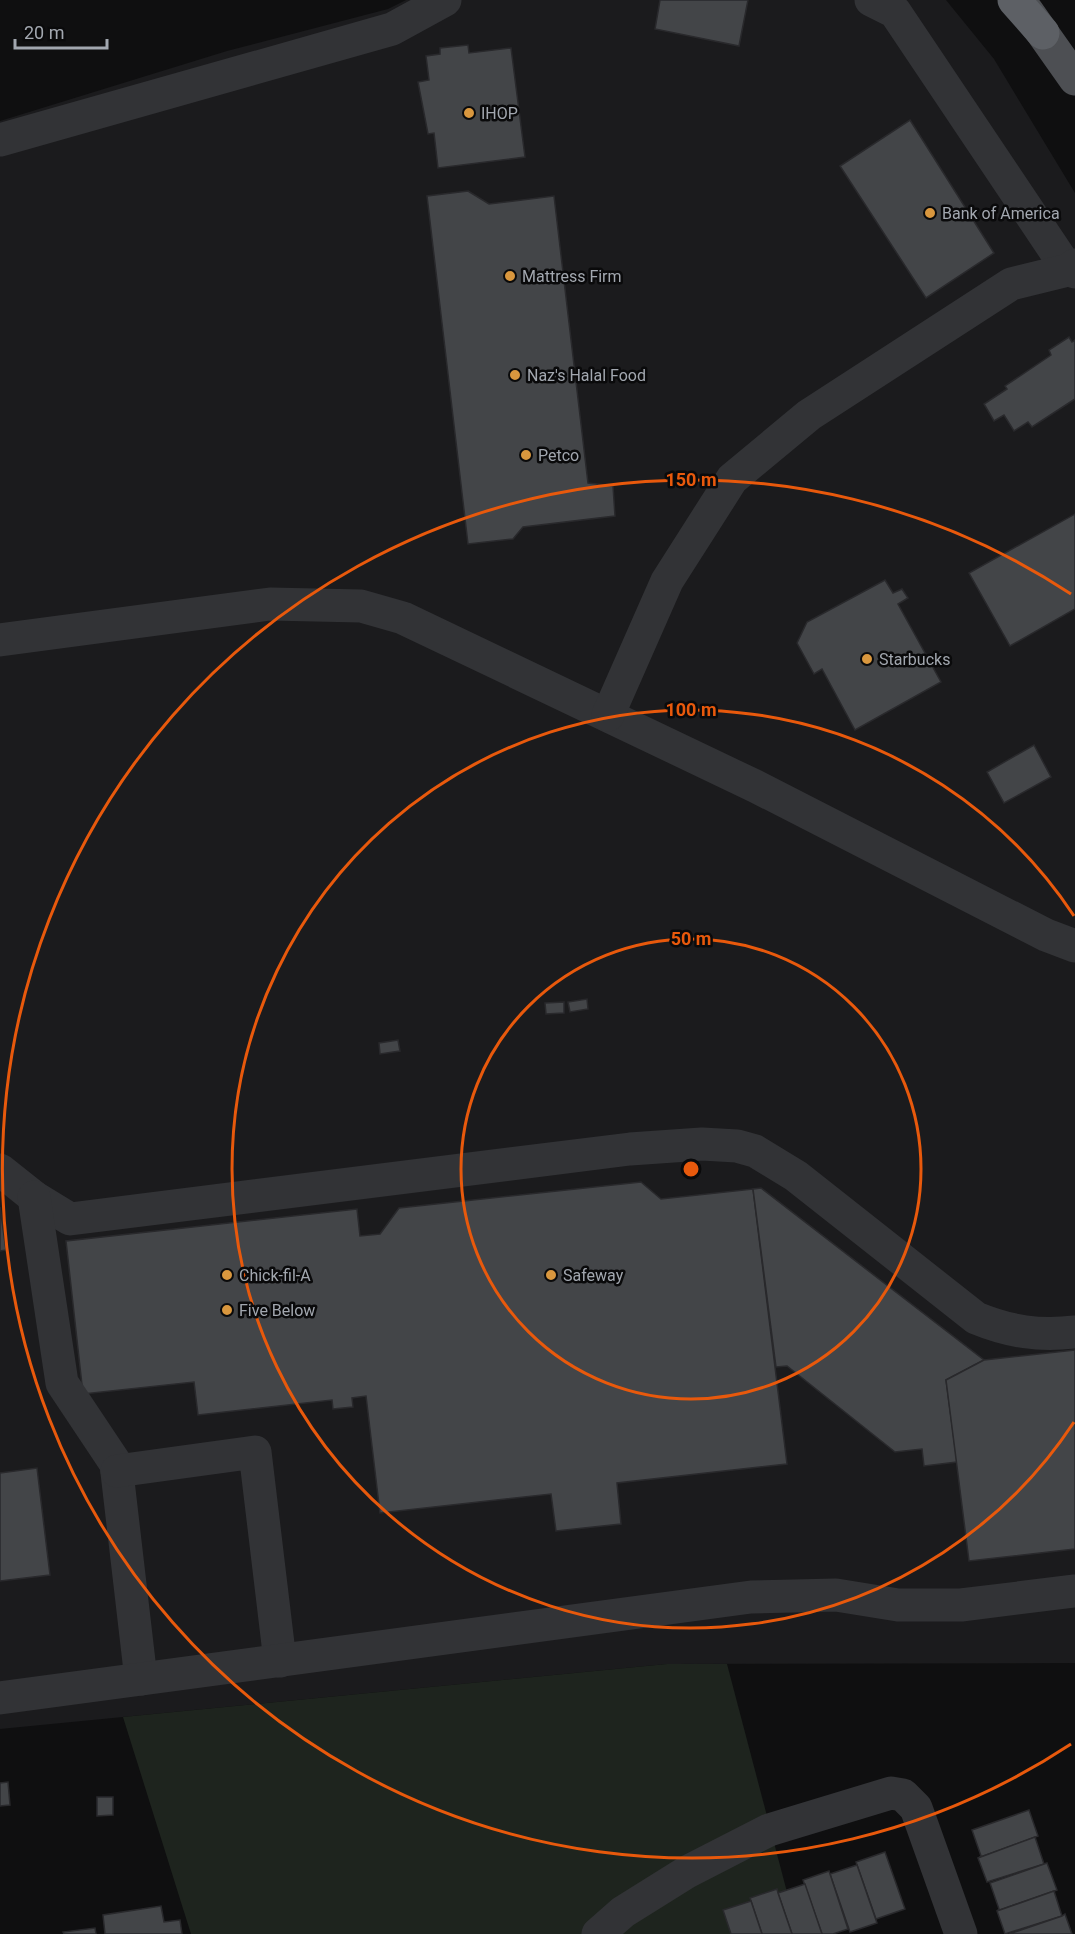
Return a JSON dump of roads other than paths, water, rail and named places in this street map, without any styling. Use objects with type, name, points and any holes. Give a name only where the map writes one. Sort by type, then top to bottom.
[{"type":"highway","points":[[1014,0],[1043,33]]},
{"type":"main road","points":[[1019,0],[1075,79]]},
{"type":"main road","points":[[1043,33],[1075,63]]},
{"type":"street","points":[[0,140],[392,30],[445,0]]},
{"type":"street","points":[[608,715],[667,581],[732,479],[809,415],[1011,284],[1073,269],[895,12],[871,0]]},
{"type":"street","points":[[0,640],[270,604],[361,606],[403,618],[436,632],[755,786],[1005,916],[1075,946]]},
{"type":"street","points":[[0,1170],[34,1197],[70,1219],[630,1149],[702,1144],[737,1146],[754,1151],[796,1176],[976,1318],[1010,1331],[1046,1335],[1075,1332]]},
{"type":"street","points":[[34,1197],[62,1383],[116,1464],[141,1679]]},
{"type":"street","points":[[117,1472],[255,1452],[279,1661]]},
{"type":"street","points":[[0,1698],[751,1596],[836,1595],[898,1605],[961,1605],[1075,1592]]},
{"type":"street","points":[[598,1934],[623,1912],[678,1878],[769,1830],[891,1793],[903,1795],[916,1808],[961,1934]]},
{"type":"place","name":"IHOP","points":[[469,113]]},
{"type":"place","name":"Bank of America","points":[[930,213]]},
{"type":"place","name":"Mattress Firm","points":[[510,276]]},
{"type":"place","name":"Naz's Halal Food","points":[[515,375]]},
{"type":"place","name":"Petco","points":[[526,455]]},
{"type":"place","name":"Starbucks","points":[[867,659]]},
{"type":"place","name":"Chick-fil-A","points":[[227,1275]]},
{"type":"place","name":"Safeway","points":[[551,1275]]},
{"type":"place","name":"Five Below","points":[[227,1310]]}]
